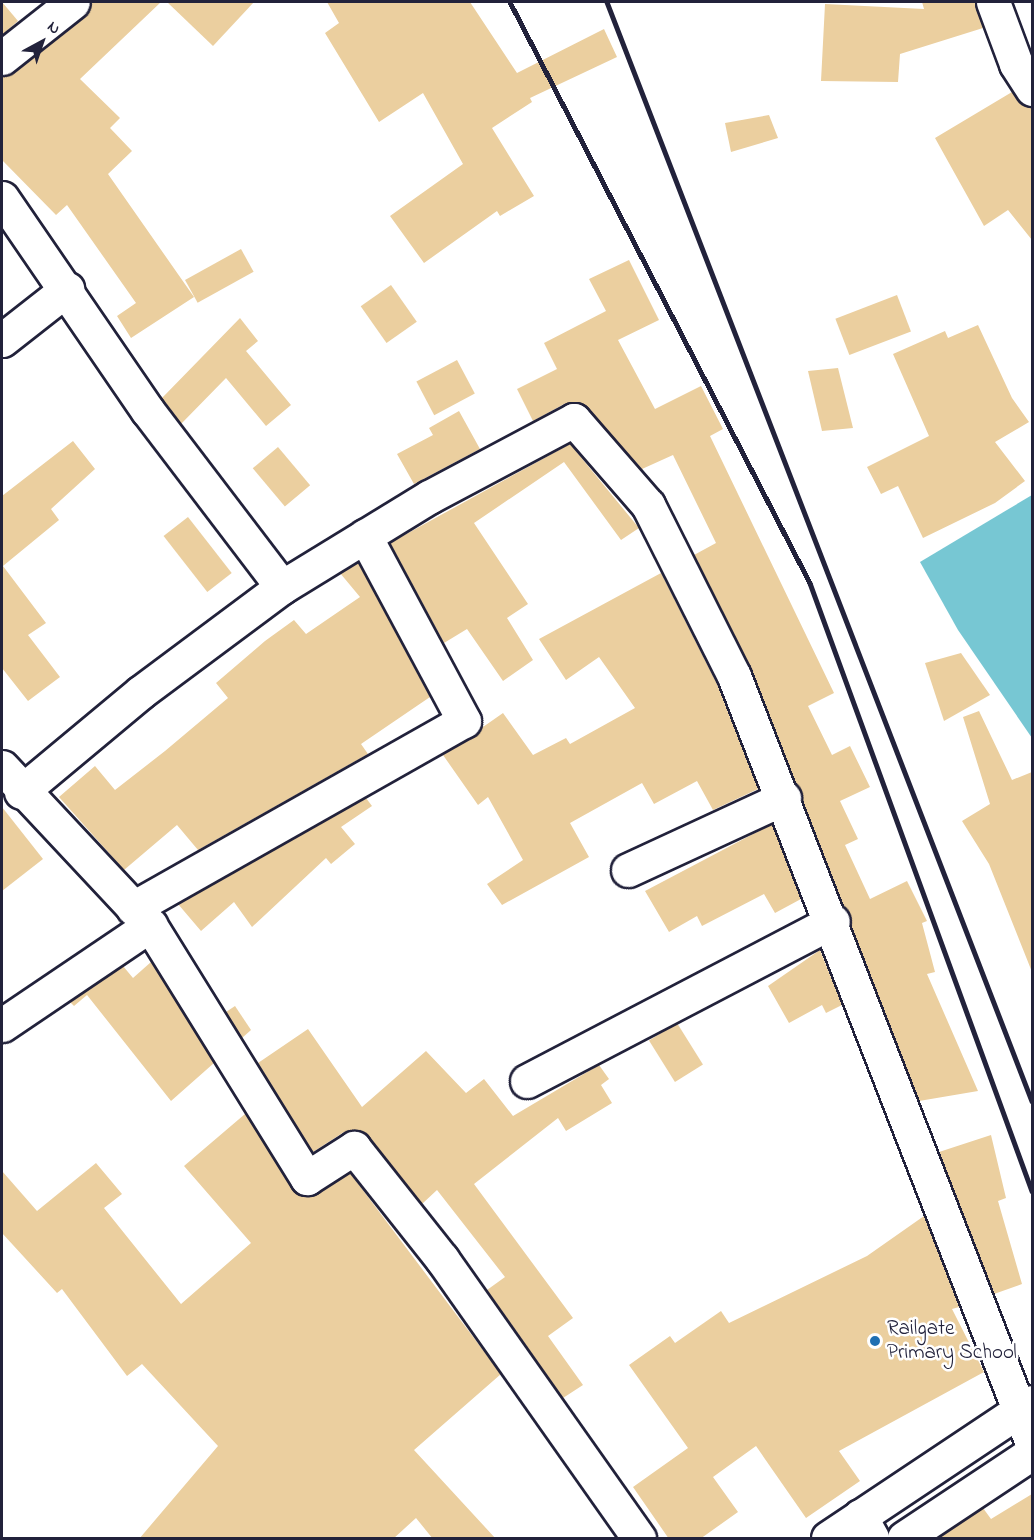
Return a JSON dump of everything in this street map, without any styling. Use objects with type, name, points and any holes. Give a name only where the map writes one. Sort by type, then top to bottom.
[{"type":"main road","points":[[2,58],[72,2]]},
{"type":"main road","points":[[993,2],[1016,64],[1032,89]]},
{"type":"main road","points":[[2,198],[67,289],[148,411],[282,587]]},
{"type":"main road","points":[[2,340],[67,289]]},
{"type":"main road","points":[[21,792],[141,692],[282,587],[365,536],[574,420],[648,505],[734,676],[1025,1407],[1032,1443]]},
{"type":"main road","points":[[2,1025],[142,916],[464,721],[365,536]]},
{"type":"main road","points":[[2,767],[21,792],[142,916],[307,1178],[354,1148],[442,1259],[639,1539]]},
{"type":"main road","points":[[628,870],[784,798]]},
{"type":"main road","points":[[527,1081],[833,921]]},
{"type":"main road","points":[[828,1539],[866,1527],[1025,1407]]},
{"type":"main road","points":[[904,1539],[1032,1453]]},
{"type":"water","points":[[1032,495],[1032,738],[958,630],[920,562]]},
{"type":"building","points":[[2,2],[18,21],[2,35]]},
{"type":"building","points":[[91,2],[161,2],[80,79],[120,118],[110,128],[132,151],[108,174],[194,297],[131,338],[117,316],[136,303],[67,205],[56,215],[2,160],[2,76],[85,17]]},
{"type":"building","points":[[167,2],[254,2],[213,46]]},
{"type":"building","points":[[327,2],[470,2],[517,73],[604,29],[617,57],[530,98],[532,102],[492,128],[534,196],[500,216],[497,211],[424,263],[390,216],[463,164],[423,93],[379,122],[325,33],[339,23]]},
{"type":"building","points":[[922,2],[975,2],[983,28],[900,54],[898,82],[821,81],[825,4],[924,9]]},
{"type":"building","points":[[1012,92],[1032,108],[1032,240],[1008,210],[984,226],[935,138]]},
{"type":"building","points":[[769,115],[778,138],[731,152],[725,123]]},
{"type":"building","points":[[241,249],[254,272],[198,303],[185,280]]},
{"type":"building","points":[[629,260],[659,320],[618,340],[655,409],[701,386],[723,429],[710,436],[834,693],[808,706],[832,755],[850,746],[870,787],[840,801],[858,839],[845,845],[870,899],[907,881],[927,921],[922,923],[935,972],[927,974],[978,1091],[919,1101],[751,669],[694,555],[716,543],[673,455],[642,469],[582,403],[566,403],[533,421],[517,389],[557,369],[544,343],[606,311],[589,279]]},
{"type":"building","points":[[391,285],[417,322],[387,343],[361,306]]},
{"type":"building","points":[[897,295],[911,331],[849,355],[835,319]]},
{"type":"building","points":[[240,318],[258,341],[246,351],[291,405],[266,426],[226,378],[181,424],[162,398]]},
{"type":"building","points":[[978,325],[1012,398],[1029,422],[995,442],[1025,481],[995,503],[923,538],[898,486],[881,494],[867,467],[929,436],[893,354],[945,331],[948,338]]},
{"type":"building","points":[[457,360],[475,394],[434,415],[416,382]]},
{"type":"building","points":[[838,368],[853,428],[822,431],[808,371]]},
{"type":"building","points":[[459,411],[480,449],[414,484],[397,454],[433,435],[429,428]]},
{"type":"building","points":[[73,441],[95,469],[51,509],[59,520],[3,566],[46,623],[28,635],[60,677],[28,701],[2,668],[2,496]]},
{"type":"building","points":[[570,444],[639,528],[621,540],[564,462],[474,523],[528,604],[507,618],[533,660],[503,681],[467,629],[444,643],[390,543]]},
{"type":"building","points":[[278,447],[310,485],[285,507],[253,468]]},
{"type":"building","points":[[188,517],[232,573],[207,592],[164,536]]},
{"type":"building","points":[[358,562],[430,697],[361,744],[368,754],[198,850],[177,825],[124,870],[59,797],[95,766],[115,790],[165,751],[228,698],[216,683],[265,641],[294,620],[306,634],[360,597],[340,573]]},
{"type":"building","points":[[661,573],[717,684],[758,789],[713,810],[697,781],[654,804],[642,783],[570,823],[589,857],[502,905],[487,884],[523,860],[488,797],[478,805],[443,755],[503,713],[533,755],[566,738],[570,744],[635,708],[599,657],[566,680],[539,639]]},
{"type":"building","points":[[961,653],[990,695],[944,721],[925,663]]},
{"type":"building","points":[[979,711],[1012,780],[1032,772],[1032,972],[989,864],[962,821],[990,804],[963,717]]},
{"type":"building","points":[[366,798],[372,806],[341,827],[355,844],[331,864],[326,858],[252,927],[234,902],[201,931],[178,904]]},
{"type":"building","points":[[2,807],[43,859],[2,891]]},
{"type":"building","points":[[772,824],[801,899],[775,913],[764,894],[702,926],[697,916],[669,932],[645,891]]},
{"type":"building","points":[[820,950],[842,1005],[826,1013],[822,1005],[789,1023],[768,986]]},
{"type":"building","points":[[151,962],[214,1063],[171,1101],[87,995],[74,1006],[70,1002],[123,966],[133,978]]},
{"type":"building","points":[[235,1006],[251,1030],[242,1038],[226,1012]]},
{"type":"building","points":[[677,1023],[703,1065],[675,1082],[649,1040]]},
{"type":"building","points":[[308,1029],[362,1107],[426,1051],[466,1093],[484,1079],[513,1116],[599,1065],[609,1079],[601,1085],[612,1103],[566,1131],[558,1118],[474,1184],[573,1318],[548,1336],[583,1385],[563,1398],[487,1290],[505,1277],[437,1190],[422,1204],[361,1131],[344,1132],[313,1152],[258,1063]]},
{"type":"building","points":[[245,1114],[298,1194],[317,1194],[350,1173],[501,1374],[414,1450],[496,1539],[433,1539],[416,1518],[393,1539],[139,1539],[218,1446],[142,1364],[127,1376],[62,1289],[57,1293],[2,1233],[2,1171],[37,1211],[96,1163],[122,1194],[104,1208],[181,1304],[251,1243],[184,1166]]},
{"type":"building","points":[[991,1135],[1006,1198],[998,1201],[1022,1284],[994,1294],[939,1152]]},
{"type":"building","points":[[924,1216],[959,1307],[952,1309],[984,1372],[839,1451],[860,1481],[806,1518],[756,1446],[713,1477],[738,1512],[700,1539],[669,1539],[633,1487],[688,1448],[629,1365],[670,1336],[675,1343],[721,1311],[729,1323],[867,1256]]},
{"type":"building","points":[[1032,1494],[1032,1539],[937,1539],[983,1508],[991,1519]]},
{"type":"railway","points":[[510,2],[810,583],[1032,1191]]},
{"type":"railway","points":[[607,2],[1032,1101]]},
{"type":"place","name":"Railgate Primary School","points":[[875,1341]]}]
